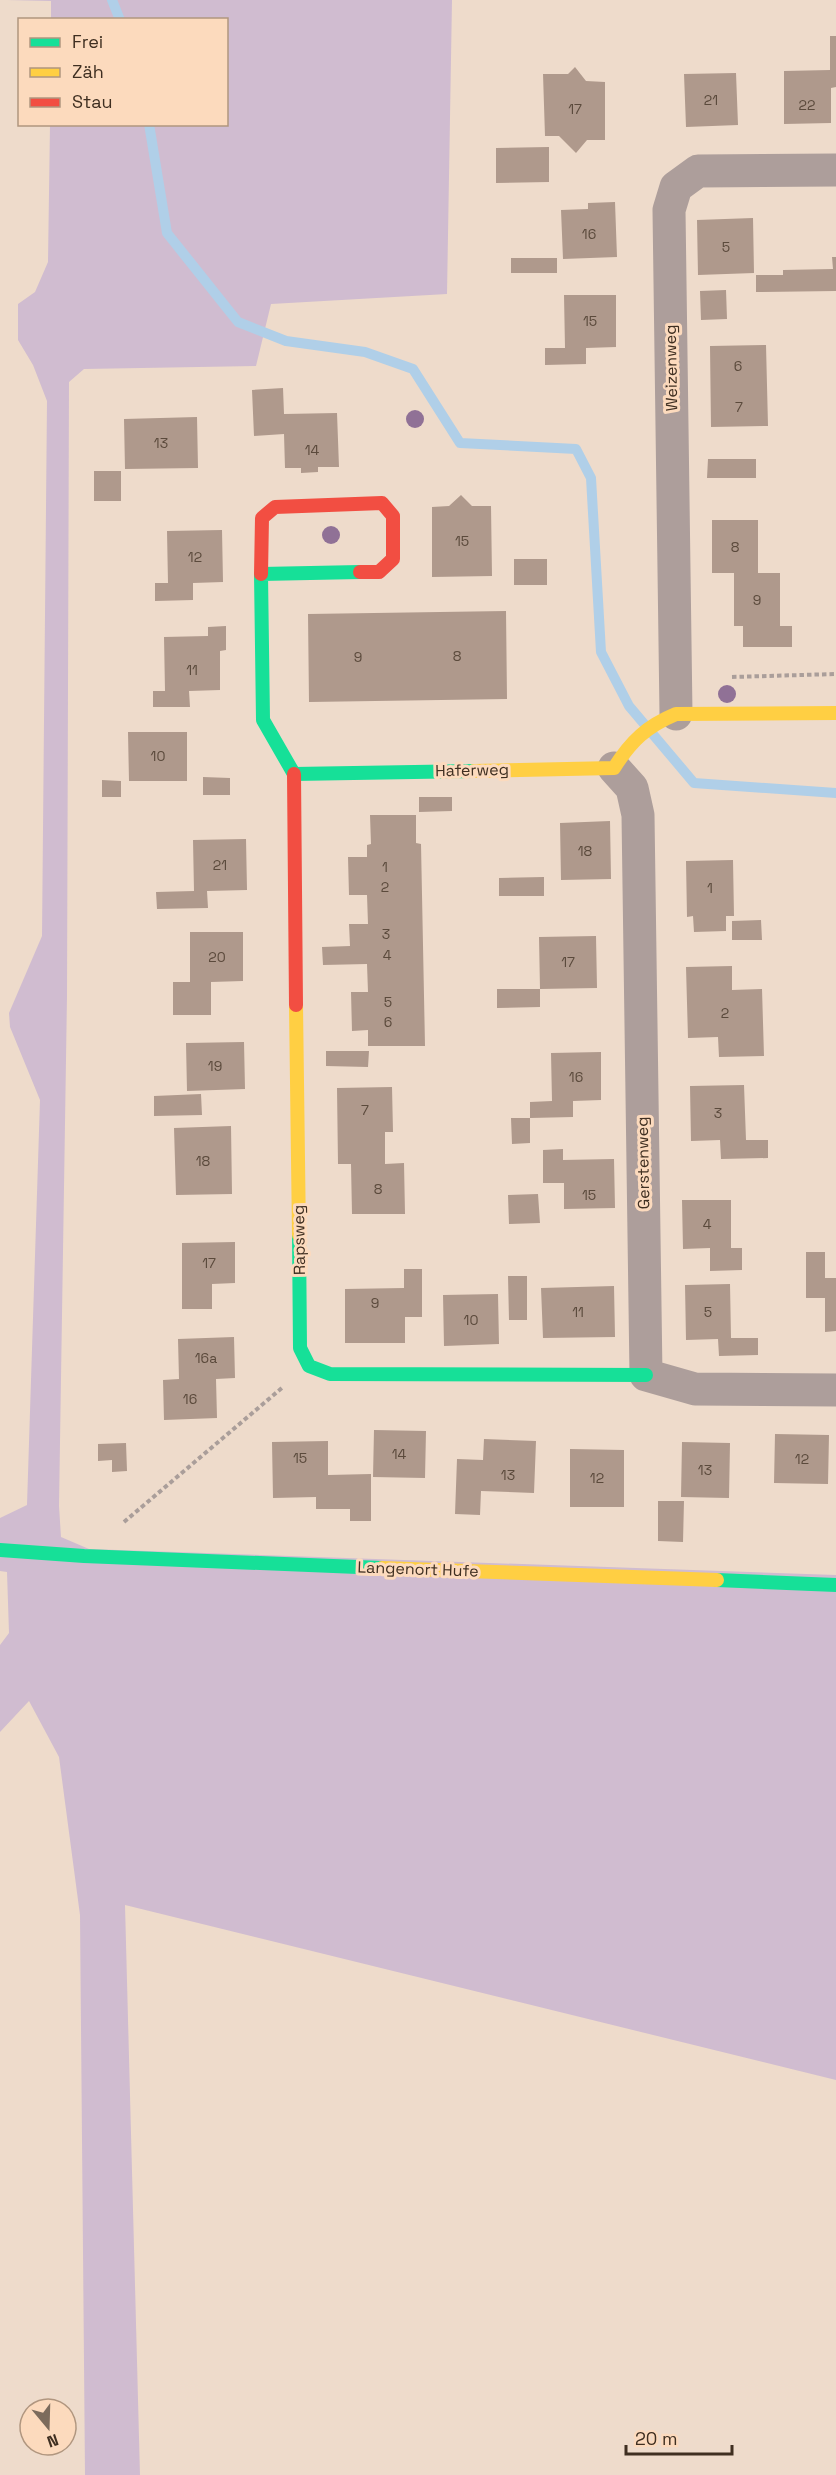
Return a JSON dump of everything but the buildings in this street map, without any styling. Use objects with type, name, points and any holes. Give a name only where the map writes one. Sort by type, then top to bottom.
[{"type":"street","name":"Weizenweg","points":[[676,714],[669,210],[676,187],[698,171],[836,170]]},
{"type":"street","points":[[261,574],[379,572],[393,559],[393,516],[382,503],[275,507],[262,518],[261,574],[263,720],[294,774]]},
{"type":"street","points":[[614,768],[633,737],[657,721],[676,714],[836,713]]},
{"type":"street","name":"Haferweg","points":[[294,774],[614,768]]},
{"type":"street","name":"Gerstenweg","points":[[614,768],[632,788],[638,815],[646,1375]]},
{"type":"street","name":"Rapsweg","points":[[294,774],[300,1348],[309,1366]]},
{"type":"street","points":[[309,1366],[330,1374],[646,1375],[695,1389],[836,1390]]},
{"type":"street","name":"Langenort Hufe","points":[[0,1550],[84,1556],[836,1585]]},
{"type":"path","points":[[84,1556],[309,1366]]},
{"type":"shaded area","points":[[7,0],[452,0],[447,294],[271,304],[256,366],[84,369],[69,382],[67,996],[59,1506],[61,1537],[89,1549],[836,1575],[836,2080],[125,1905],[140,2475],[85,2475],[80,1915],[59,1757],[29,1701],[0,1732],[0,1645],[9,1633],[7,1572],[0,1571],[0,1518],[27,1505],[40,1100],[10,1027],[9,1013],[42,936],[47,401],[33,365],[18,340],[18,304],[35,292],[48,262],[50,126],[228,126],[228,18],[51,18],[51,1]]},
{"type":"waterway","points":[[112,0],[119,18]]},
{"type":"waterway","points":[[149,126],[167,233],[238,322],[286,341],[365,352],[413,369],[460,443],[576,449],[591,478],[601,652],[629,706],[694,783],[836,793]]},
{"type":"traffic: fast","points":[[360,572],[261,574],[263,720],[294,774],[474,771]]},
{"type":"traffic: fast","points":[[299,1235],[300,1348],[309,1366],[330,1374],[646,1375]]},
{"type":"traffic: fast","points":[[0,1550],[84,1556],[382,1568]]},
{"type":"traffic: fast","points":[[717,1580],[836,1585]]},
{"type":"traffic: slow","points":[[474,771],[614,768],[640,735],[676,714],[836,713]]},
{"type":"traffic: slow","points":[[296,1005],[299,1235]]},
{"type":"traffic: slow","points":[[382,1568],[717,1580]]},
{"type":"traffic: jam","points":[[261,574],[262,518],[275,507],[382,503],[393,516],[393,559],[379,572],[360,572]]},
{"type":"traffic: jam","points":[[294,774],[296,1005]]}]
